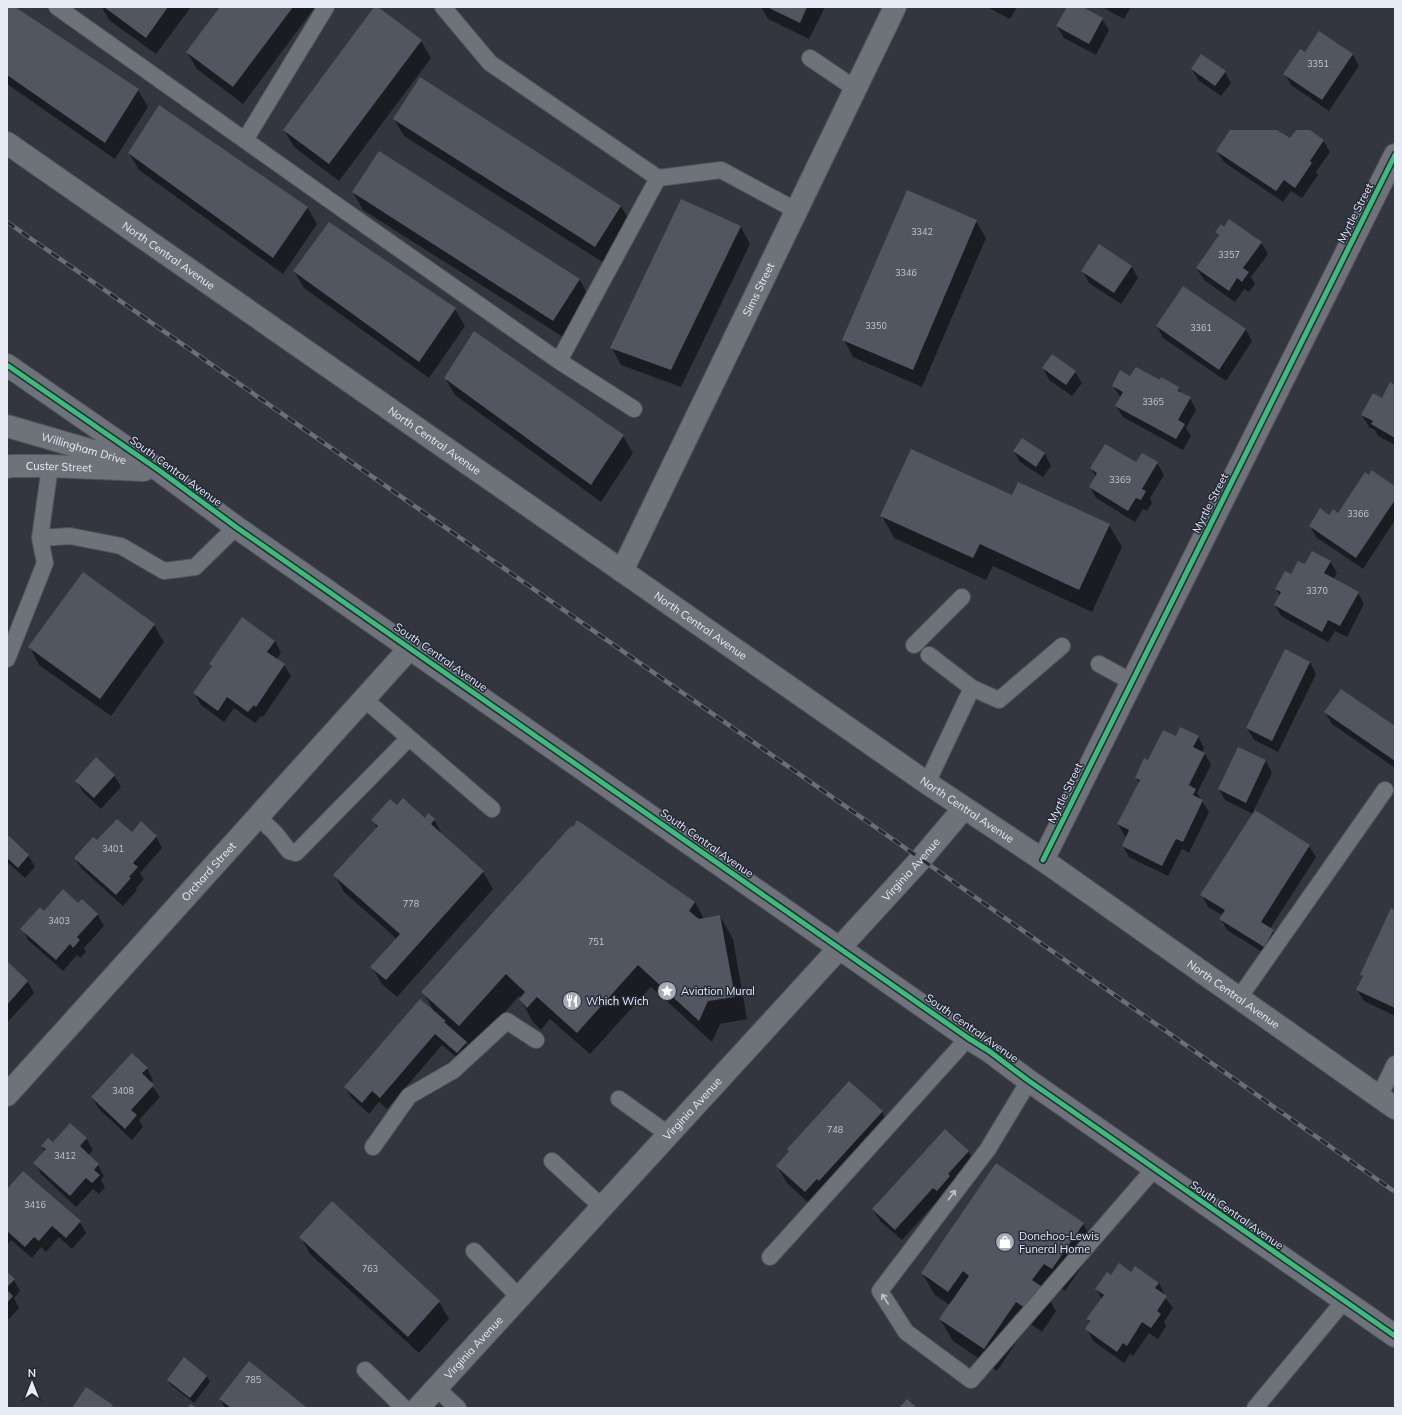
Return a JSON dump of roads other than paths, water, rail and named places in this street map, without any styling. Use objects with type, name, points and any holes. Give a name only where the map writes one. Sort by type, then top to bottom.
[{"type":"street","name":"Sims Street","points":[[622,571],[895,7]]},
{"type":"street","name":"North Central Avenue","points":[[7,143],[927,783],[1043,860],[1387,1102]]},
{"type":"street","name":"Myrtle Street","points":[[1043,860],[1395,155]]},
{"type":"street","name":"South Central Avenue","points":[[7,365],[160,471],[236,527],[968,1038],[989,1051],[1154,1169],[1395,1336]]},
{"type":"street","name":"Willingham Drive","points":[[7,426],[160,471]]},
{"type":"street","name":"Custer Street","points":[[7,467],[50,466],[160,471]]},
{"type":"street","name":"Orchard Street","points":[[7,1095],[410,648]]},
{"type":"street","name":"Virginia Avenue","points":[[418,1408],[921,859],[964,808]]},
{"type":"lane","points":[[244,140],[326,7]]},
{"type":"lane","points":[[443,7],[490,63],[658,178],[721,170],[797,211]]},
{"type":"lane","points":[[65,9],[244,140],[559,361],[634,409]]},
{"type":"lane","points":[[810,58],[856,89]]},
{"type":"lane","points":[[559,361],[658,178]]},
{"type":"lane","points":[[7,659],[45,563],[40,538],[50,466]]},
{"type":"lane","points":[[40,538],[70,536],[121,546],[164,571],[195,567],[236,527]]},
{"type":"lane","points":[[914,645],[962,597]]},
{"type":"lane","points":[[929,655],[972,688],[999,700],[1062,646]]},
{"type":"lane","points":[[1099,664],[1132,682]]},
{"type":"lane","points":[[927,783],[972,688]]},
{"type":"lane","points":[[364,699],[492,809]]},
{"type":"lane","points":[[258,816],[275,833],[289,851],[296,853],[409,738]]},
{"type":"lane","points":[[1239,998],[1385,790]]},
{"type":"lane","points":[[373,1147],[409,1096],[454,1070],[507,1020],[536,1040]]},
{"type":"lane","points":[[770,1257],[968,1038]]},
{"type":"lane","points":[[1387,1102],[1395,1064]]},
{"type":"lane","points":[[1029,1081],[988,1149],[880,1291],[906,1332],[971,1380],[1154,1169]]},
{"type":"lane","points":[[619,1099],[668,1134]]},
{"type":"lane","points":[[552,1161],[602,1206]]},
{"type":"lane","points":[[474,1251],[519,1297]]},
{"type":"lane","points":[[1255,1408],[1344,1301]]},
{"type":"lane","points":[[365,1370],[404,1408]]},
{"type":"lane","points":[[436,1388],[458,1408]]},
{"type":"railway","points":[[7,222],[921,859],[1395,1192]]},
{"type":"place","name":"Aviation Mural","points":[[667,991]]},
{"type":"place","name":"Which Wich","points":[[572,1001]]},
{"type":"place","name":"Donehoo-Lewis Funeral Home","points":[[1005,1242]]}]
